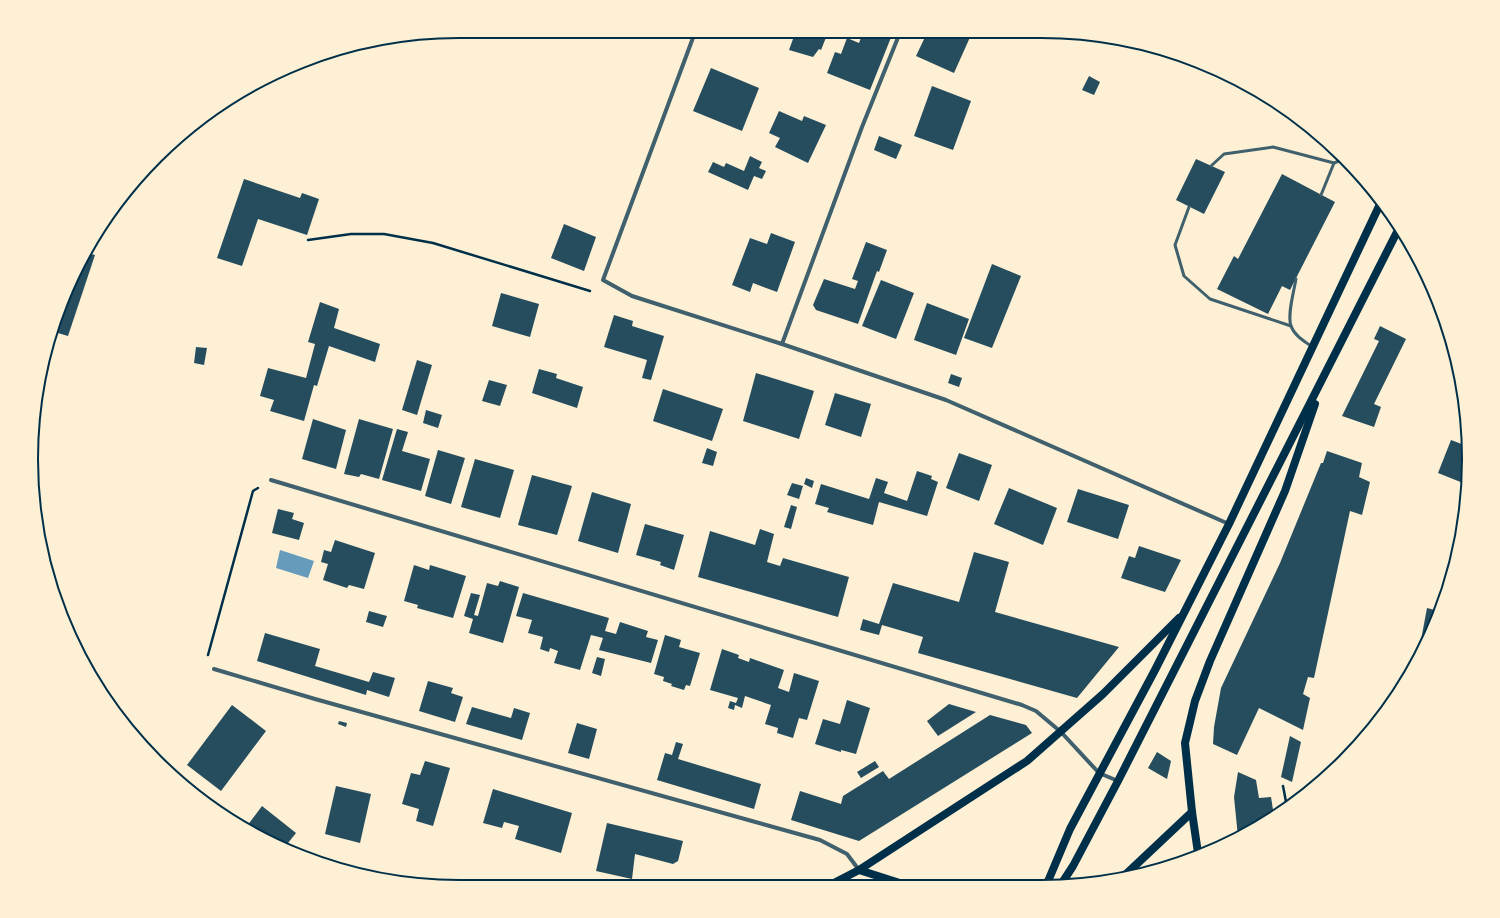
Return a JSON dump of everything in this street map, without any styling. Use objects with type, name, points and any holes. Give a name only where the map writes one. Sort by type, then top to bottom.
[{"type":"main road","points":[[1049,880],[1070,829],[1155,670],[1229,524],[1378,208]]},
{"type":"main road","points":[[1064,879],[1073,866],[1118,781],[1396,233]]},
{"type":"main road","points":[[1198,850],[1185,743],[1195,701],[1210,661],[1285,491],[1324,377]]},
{"type":"main road","points":[[840,880],[859,870],[1027,761],[1103,694],[1183,613]]},
{"type":"main road","points":[[1131,870],[1192,812]]},
{"type":"main road","points":[[859,870],[890,880]]},
{"type":"street","points":[[693,38],[603,280],[632,296],[782,344],[950,402],[1229,524]]},
{"type":"street","points":[[782,344],[862,127],[898,38]]},
{"type":"street","points":[[271,480],[1022,705],[1036,711],[1061,732],[1099,773],[1118,781]]},
{"type":"street","points":[[214,669],[315,699],[820,840],[847,854],[859,870]]},
{"type":"lane","points":[[1211,166],[1224,154],[1273,147],[1334,163],[1339,161]]},
{"type":"lane","points":[[1321,194],[1334,163]]},
{"type":"lane","points":[[1189,207],[1175,245],[1184,276],[1210,299],[1291,326]]},
{"type":"lane","points":[[1296,279],[1290,317],[1291,326],[1298,336],[1312,346]]},
{"type":"path","points":[[308,240],[351,234],[384,234],[433,244],[598,293]]},
{"type":"path","points":[[214,669],[207,657],[253,491],[271,480]]},
{"type":"path","points":[[1283,786],[1285,802]]},
{"type":"water","points":[[280,550],[314,561],[308,578],[276,568]]},
{"type":"building","points":[[791,38],[826,38],[821,50],[819,49],[813,57],[789,50],[793,39]]},
{"type":"building","points":[[847,38],[859,43],[861,38],[891,38],[870,90],[827,73],[835,52],[841,54]]},
{"type":"building","points":[[925,38],[970,38],[954,73],[916,56]]},
{"type":"building","points":[[711,68],[759,88],[742,131],[693,111]]},
{"type":"building","points":[[1089,76],[1100,82],[1094,95],[1082,90]]},
{"type":"building","points":[[932,86],[971,101],[953,150],[914,136]]},
{"type":"building","points":[[779,111],[802,121],[804,116],[826,125],[808,163],[775,147],[780,138],[769,133]]},
{"type":"building","points":[[879,136],[902,145],[896,159],[874,150]]},
{"type":"building","points":[[750,156],[762,162],[759,168],[766,171],[762,179],[754,176],[748,190],[708,172],[713,162],[724,167],[726,163],[744,171]]},
{"type":"building","points":[[1196,159],[1225,172],[1204,214],[1176,200]]},
{"type":"building","points":[[1282,174],[1335,202],[1290,290],[1282,286],[1268,314],[1217,289],[1234,256],[1238,259]]},
{"type":"building","points":[[244,179],[300,198],[302,193],[319,199],[307,235],[258,219],[242,266],[217,258]]},
{"type":"building","points":[[564,224],[596,237],[584,271],[551,258]]},
{"type":"building","points":[[771,233],[795,242],[777,292],[753,283],[750,292],[732,285],[750,238],[767,244]]},
{"type":"building","points":[[866,242],[887,250],[879,272],[877,271],[858,324],[816,310],[813,305],[824,279],[855,289],[858,281],[852,279]]},
{"type":"building","points":[[91,254],[95,255],[68,336],[57,333],[60,324],[81,273]]},
{"type":"building","points":[[992,264],[1021,276],[992,348],[964,338]]},
{"type":"building","points":[[881,280],[914,293],[896,339],[862,326]]},
{"type":"building","points":[[501,293],[539,304],[530,337],[492,326]]},
{"type":"building","points":[[320,302],[339,309],[334,328],[380,344],[375,362],[329,346],[317,386],[314,385],[304,421],[270,411],[274,400],[260,396],[268,368],[306,378],[315,344],[308,342]]},
{"type":"building","points":[[927,303],[969,319],[956,355],[914,340]]},
{"type":"building","points":[[614,315],[633,321],[632,326],[664,336],[651,380],[642,378],[647,360],[604,347]]},
{"type":"building","points":[[1380,326],[1406,339],[1374,404],[1381,407],[1374,427],[1342,416],[1379,341],[1374,339]]},
{"type":"building","points":[[196,347],[207,348],[204,365],[194,363]]},
{"type":"building","points":[[417,360],[432,365],[417,415],[402,410]]},
{"type":"building","points":[[539,369],[557,374],[556,378],[583,387],[577,408],[532,393]]},
{"type":"building","points":[[756,373],[814,391],[799,439],[743,421]]},
{"type":"building","points":[[951,374],[962,378],[959,387],[948,383]]},
{"type":"building","points":[[489,380],[507,385],[500,406],[482,401]]},
{"type":"building","points":[[663,389],[723,409],[712,441],[653,421]]},
{"type":"building","points":[[835,393],[871,404],[861,437],[825,425]]},
{"type":"building","points":[[426,410],[442,415],[438,428],[423,423]]},
{"type":"building","points":[[313,419],[346,430],[336,469],[302,459]]},
{"type":"building","points":[[359,419],[393,429],[379,479],[361,474],[359,477],[344,474]]},
{"type":"building","points":[[397,429],[408,432],[402,451],[430,459],[421,491],[382,480]]},
{"type":"building","points":[[1451,440],[1461,444],[1461,482],[1438,473]]},
{"type":"building","points":[[707,448],[717,452],[713,466],[702,463]]},
{"type":"building","points":[[438,450],[465,458],[451,504],[425,496]]},
{"type":"building","points":[[1327,451],[1362,463],[1359,477],[1370,482],[1362,515],[1350,511],[1314,678],[1308,677],[1303,694],[1310,698],[1303,730],[1259,708],[1237,755],[1213,744],[1214,727],[1221,688],[1280,563]]},
{"type":"building","points":[[959,453],[992,465],[979,501],[946,488]]},
{"type":"building","points":[[475,459],[514,470],[500,518],[461,507]]},
{"type":"building","points":[[917,471],[932,476],[931,479],[938,482],[927,516],[879,502],[873,525],[827,512],[829,508],[815,504],[821,484],[869,499],[876,478],[888,482],[884,493],[907,501]]},
{"type":"building","points":[[532,475],[572,486],[557,535],[518,525]]},
{"type":"building","points":[[806,478],[814,481],[812,488],[804,484]]},
{"type":"building","points":[[792,483],[803,486],[799,499],[787,495]]},
{"type":"building","points":[[1009,488],[1057,508],[1043,545],[994,524]]},
{"type":"building","points":[[1078,489],[1129,505],[1118,539],[1067,522]]},
{"type":"building","points":[[592,492],[631,504],[618,553],[578,541]]},
{"type":"building","points":[[791,505],[797,507],[791,529],[784,527]]},
{"type":"building","points":[[278,509],[294,513],[292,519],[304,523],[299,540],[272,533]]},
{"type":"building","points":[[645,524],[684,535],[674,570],[660,565],[661,562],[636,555]]},
{"type":"building","points":[[760,529],[774,534],[767,562],[780,566],[783,558],[849,577],[838,617],[698,577],[710,531],[755,545]]},
{"type":"building","points":[[335,540],[375,553],[364,589],[349,585],[347,588],[323,580],[328,564],[321,562],[324,550],[331,552]]},
{"type":"building","points":[[1139,546],[1181,560],[1165,592],[1121,578],[1129,556],[1135,558]]},
{"type":"building","points":[[974,552],[1009,562],[995,612],[1119,647],[1077,698],[918,653],[923,637],[882,625],[879,635],[860,630],[863,619],[879,624],[893,583],[959,602]]},
{"type":"building","points":[[414,565],[429,570],[430,565],[466,576],[453,618],[417,608],[418,605],[404,601]]},
{"type":"building","points":[[500,581],[519,587],[503,643],[469,633],[473,619],[464,616],[471,593],[480,595],[474,615],[478,616],[487,583],[498,586]]},
{"type":"building","points":[[523,593],[609,618],[605,631],[616,634],[620,622],[648,631],[646,637],[658,640],[651,663],[599,650],[603,638],[591,635],[580,670],[554,663],[558,651],[550,648],[549,652],[540,649],[543,637],[528,633],[532,620],[516,616]]},
{"type":"building","points":[[1427,608],[1434,610],[1430,620],[1421,640]]},
{"type":"building","points":[[369,611],[387,616],[383,627],[366,622]]},
{"type":"building","points":[[265,633],[320,649],[315,666],[369,682],[373,672],[395,678],[389,697],[367,690],[366,695],[257,661]]},
{"type":"building","points":[[665,635],[681,640],[679,647],[700,653],[690,686],[686,685],[684,690],[671,686],[672,684],[663,681],[664,677],[654,674]]},
{"type":"building","points":[[722,649],[739,655],[738,658],[749,662],[750,658],[784,670],[778,688],[789,692],[794,673],[819,681],[807,720],[799,718],[793,738],[777,733],[778,728],[765,724],[771,705],[745,696],[742,708],[735,705],[734,710],[728,708],[730,701],[736,703],[738,698],[710,690]]},
{"type":"building","points":[[597,657],[605,659],[601,676],[592,673]]},
{"type":"building","points":[[428,681],[453,688],[451,693],[463,697],[455,722],[419,711]]},
{"type":"building","points":[[847,700],[870,708],[856,754],[841,750],[841,752],[815,744],[823,719],[840,724]]},
{"type":"building","points":[[949,704],[976,712],[938,736],[927,721]]},
{"type":"building","points":[[232,705],[266,731],[221,791],[187,765]]},
{"type":"building","points":[[472,707],[511,718],[514,708],[530,713],[522,740],[466,724]]},
{"type":"building","points":[[990,715],[1026,725],[1032,733],[859,841],[791,820],[800,791],[841,804],[843,796],[883,771],[889,779]]},
{"type":"building","points":[[339,721],[347,723],[346,727],[338,724]]},
{"type":"building","points":[[577,723],[597,729],[589,759],[568,753]]},
{"type":"building","points":[[1290,736],[1301,742],[1292,782],[1281,777]]},
{"type":"building","points":[[676,742],[683,744],[678,759],[761,784],[754,809],[657,780],[665,753],[672,755]]},
{"type":"building","points":[[1157,752],[1171,761],[1167,779],[1148,768]]},
{"type":"building","points":[[425,761],[450,768],[433,826],[416,821],[419,809],[402,804],[411,773],[420,775]]},
{"type":"building","points":[[875,761],[879,767],[861,778],[857,772]]},
{"type":"building","points":[[1238,772],[1256,780],[1259,798],[1271,797],[1273,810],[1237,832],[1234,797]]},
{"type":"building","points":[[336,786],[371,794],[360,843],[325,834]]},
{"type":"building","points":[[493,789],[572,813],[561,853],[515,839],[519,826],[504,822],[502,828],[483,823]]},
{"type":"building","points":[[262,806],[296,833],[288,843],[248,824]]},
{"type":"building","points":[[607,823],[683,841],[678,861],[673,864],[635,854],[632,879],[596,871]]}]
